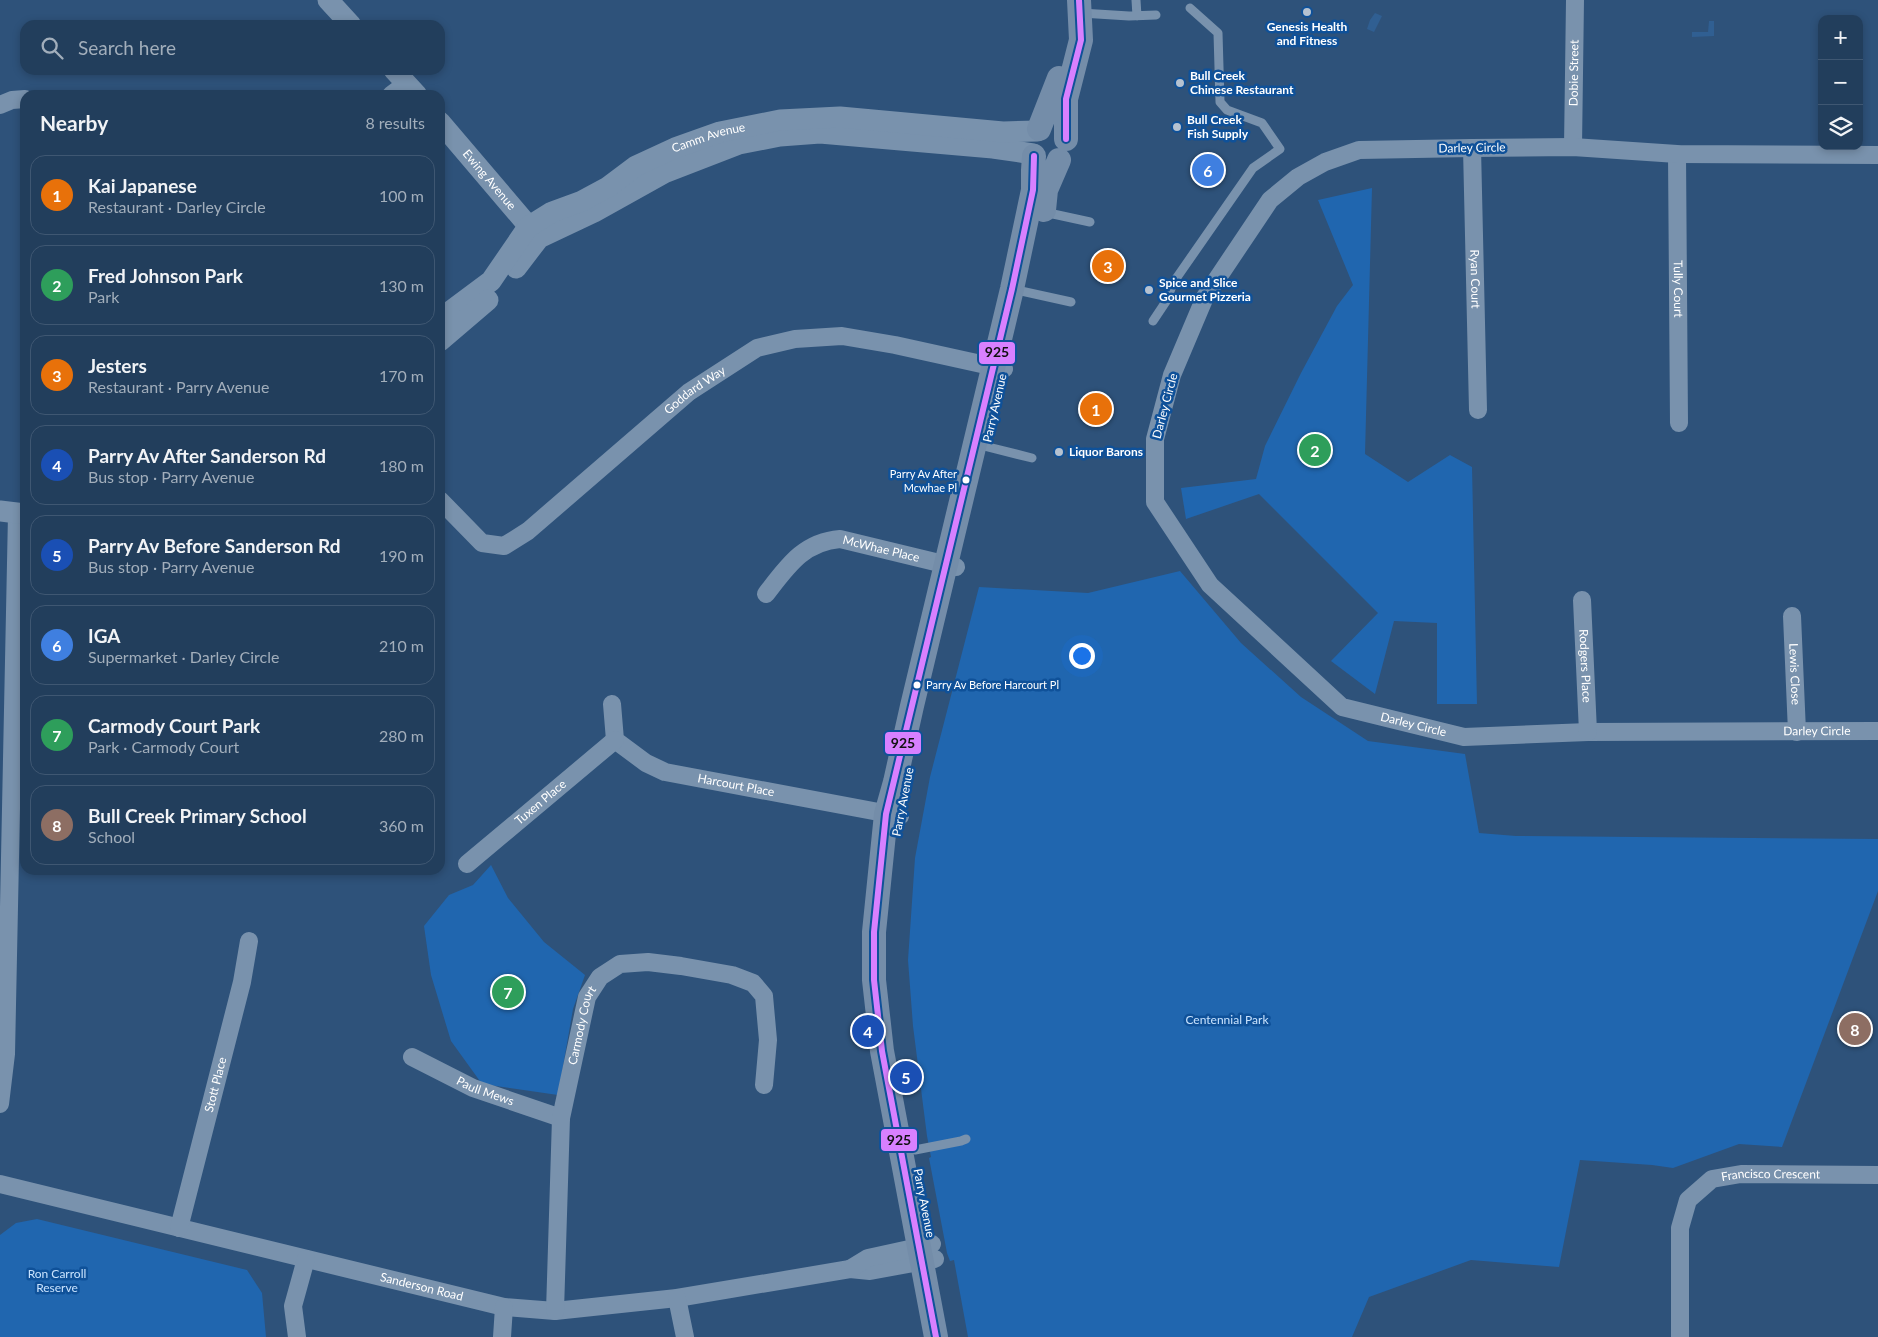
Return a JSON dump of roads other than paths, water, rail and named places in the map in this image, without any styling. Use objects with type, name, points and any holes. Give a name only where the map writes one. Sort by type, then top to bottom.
[{"type":"main road","points":[[1038,130],[1046,127],[1056,129],[1062,133],[1062,150],[1048,163],[1040,161],[1034,155],[1031,142],[1038,130],[1059,78],[1074,7]]},
{"type":"main road","name":"Parry Avenue","points":[[949,1337],[927,1253],[882,1051],[874,980],[874,932],[893,815],[934,658],[951,565],[1018,290],[1044,212],[1046,190],[1062,150],[1066,99],[1081,40],[1074,7]]},
{"type":"main road","name":"Parry Avenue","points":[[1018,290],[1033,190],[1032,170],[1034,155]]},
{"type":"main road","name":"Parry Avenue","points":[[893,815],[888,907],[887,980],[897,1067],[914,1150],[936,1337]]},
{"type":"street","points":[[328,0],[347,20]]},
{"type":"street","name":"Dobie Street","points":[[1573,147],[1575,0]]},
{"type":"street","points":[[0,105],[12,100],[20,100]]},
{"type":"street","name":"Camm Avenue","points":[[445,315],[490,281],[552,212],[582,201],[608,187],[636,166],[676,148],[720,132],[780,120],[840,117],[1003,132],[1038,130]]},
{"type":"street","name":"Ewing Avenue","points":[[445,128],[533,232]]},
{"type":"street","name":"Camm Avenue","points":[[445,337],[486,301],[517,267],[533,232],[594,212],[664,173],[739,144],[780,136],[820,133],[993,148],[1034,155]]},
{"type":"street","name":"Darley Circle","points":[[1878,155],[1677,154],[1573,147],[1472,148],[1358,150],[1325,162],[1305,173],[1270,200],[1205,296],[1172,375],[1155,439],[1155,502],[1210,585],[1342,707],[1464,737],[1588,732],[1878,732]]},
{"type":"street","name":"Ryan Court","points":[[1472,148],[1478,410]]},
{"type":"street","name":"Tully Court","points":[[1677,154],[1679,423]]},
{"type":"street","name":"Goddard Way","points":[[445,505],[482,543],[504,546],[528,531],[689,392],[757,348],[795,338],[842,336],[895,345],[999,368]]},
{"type":"street","points":[[0,1104],[3,1053],[14,519]]},
{"type":"street","name":"McWhae Place","points":[[766,594],[791,561],[825,540],[840,539],[951,565]]},
{"type":"street","name":"Rodgers Place","points":[[1582,600],[1588,732]]},
{"type":"street","name":"Lewis Close","points":[[1792,616],[1797,732]]},
{"type":"street","points":[[612,704],[615,740]]},
{"type":"street","name":"Harcourt Place","points":[[615,740],[646,763],[665,772],[893,815]]},
{"type":"street","name":"Tuxen Place","points":[[467,864],[615,740]]},
{"type":"street","name":"Stott Place","points":[[179,1228],[242,982],[248,941]]},
{"type":"street","name":"Carmody Court","points":[[555,1311],[562,1118],[587,997],[600,977],[620,964],[648,962],[732,975],[754,983],[764,996],[768,1040],[764,1085]]},
{"type":"street","name":"Paull Mews","points":[[412,1057],[473,1088],[562,1118]]},
{"type":"street","name":"Francisco Crescent","points":[[1680,1337],[1680,1228],[1688,1200],[1712,1179],[1741,1174],[1878,1175]]},
{"type":"street","name":"Sanderson Road","points":[[0,1184],[504,1307],[555,1311],[677,1298],[850,1268],[870,1271],[927,1253]]},
{"type":"street","points":[[297,1337],[293,1306],[306,1259]]},
{"type":"street","points":[[677,1298],[685,1337]]},
{"type":"street","points":[[502,1337],[504,1307]]},
{"type":"lane","points":[[1136,0],[1137,16]]},
{"type":"lane","points":[[1074,7],[1137,16],[1156,15]]},
{"type":"lane","points":[[1152,321],[1167,300],[1172,283],[1253,168],[1280,149],[1262,123],[1227,110],[1220,102],[1218,33],[1190,8]]},
{"type":"lane","points":[[1044,212],[1090,222]]},
{"type":"lane","points":[[1018,290],[1071,302]]},
{"type":"lane","points":[[981,445],[1032,458]]},
{"type":"lane","points":[[914,1150],[961,1142],[966,1139]]},
{"type":"place","name":"Genesis Health and Fitness","points":[[1307,12]]},
{"type":"place","name":"Bull Creek Chinese Restaurant","points":[[1180,83]]},
{"type":"place","name":"Bull Creek Fish Supply","points":[[1177,127]]},
{"type":"place","name":"IGA","points":[[1208,170]]},
{"type":"place","name":"Jesters","points":[[1108,266]]},
{"type":"place","name":"Spice and Slice Gourmet Pizzeria","points":[[1149,290]]},
{"type":"place","name":"Kai Japanese","points":[[1096,409]]},
{"type":"place","name":"Fred Johnson Park","points":[[1315,450]]},
{"type":"place","name":"Liquor Barons","points":[[1059,452]]},
{"type":"place","name":"Parry Av After Mcwhae Pl","points":[[966,480]]},
{"type":"place","name":"Parry Av Before Harcourt Pl","points":[[917,685]]},
{"type":"place","name":"Carmody Court Park","points":[[508,992]]},
{"type":"place","name":"Bull Creek Primary School","points":[[1855,1029]]},
{"type":"place","name":"Parry Av After Sanderson Rd","points":[[868,1031]]},
{"type":"place","name":"Parry Av Before Sanderson Rd","points":[[906,1077]]},
{"type":"park label","name":"Centennial Park","points":[[1227,1020]]},
{"type":"park label","name":"Ron Carroll Reserve","points":[[57,1281]]}]
